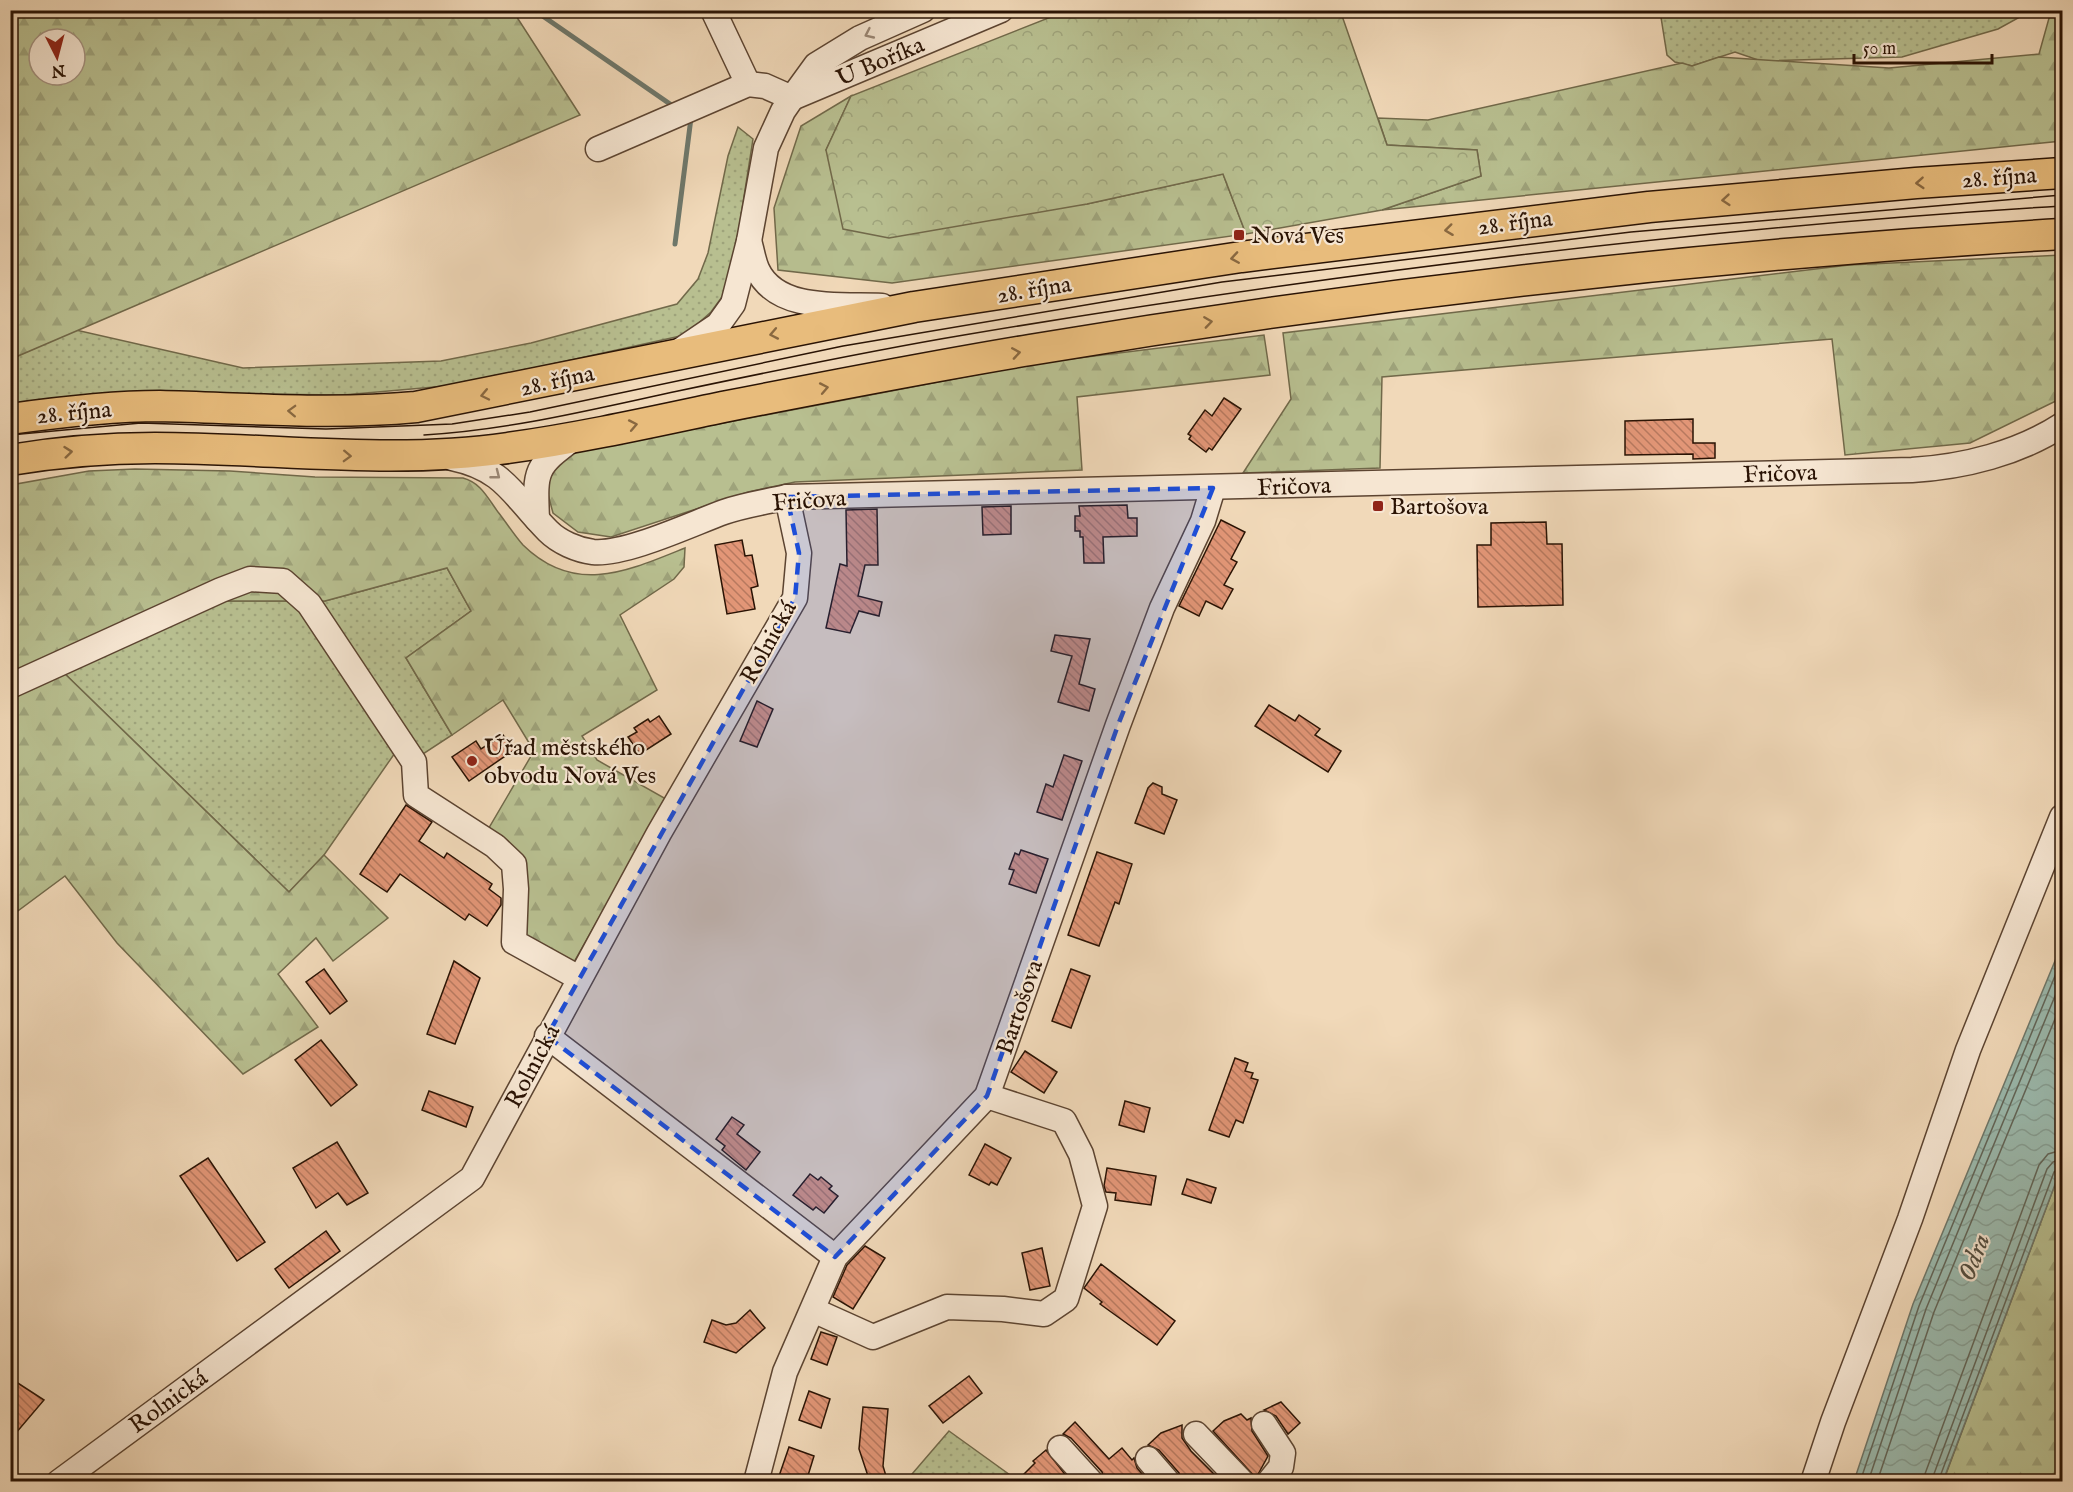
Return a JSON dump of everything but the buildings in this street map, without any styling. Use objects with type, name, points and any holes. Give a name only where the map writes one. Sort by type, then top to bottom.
[{"type":"main road","name":"28. října","points":[[10,419],[72,411],[138,407],[340,412],[416,407],[914,307],[1241,257],[1522,221],[1783,194],[2062,173]]},
{"type":"main road","name":"28. října","points":[[10,460],[73,452],[153,447],[350,456],[441,456],[575,437],[962,362],[1323,305],[1710,261],[2062,234]]},
{"type":"street","points":[[713,10],[747,84]]},
{"type":"street","name":"U Boříka","points":[[792,98],[1002,10]]},
{"type":"street","name":"U Boříka","points":[[676,353],[718,325],[730,311],[749,241],[766,148],[778,120],[792,98],[816,66],[860,38],[906,14]]},
{"type":"street","points":[[598,149],[747,84],[765,86],[792,98]]},
{"type":"street","points":[[749,241],[760,274],[788,297],[803,302],[828,304],[914,307]]},
{"type":"street","name":"Fričova","points":[[441,456],[475,463],[496,474],[549,533],[562,542],[585,550],[603,552],[630,546],[728,511],[787,497],[1933,469],[2006,451],[2044,436],[2062,425]]},
{"type":"street","points":[[537,519],[536,482],[541,466],[551,454],[575,437]]},
{"type":"street","name":"Bartošova","points":[[756,1482],[786,1372],[835,1257],[987,1096],[1118,725],[1162,608],[1203,522],[1213,488]]},
{"type":"street","name":"Rolnická","points":[[59,1482],[472,1178],[579,978],[795,598],[799,553],[787,497]]},
{"type":"street","points":[[10,686],[221,590],[250,579],[283,581],[309,604],[414,762],[416,795],[495,846],[514,864],[516,889],[514,942],[579,978]]},
{"type":"street","points":[[1813,1482],[1833,1422],[1910,1219],[1968,1050],[2062,817]]},
{"type":"street","points":[[547,1036],[835,1257]]},
{"type":"street","points":[[813,1310],[873,1337],[947,1307],[1003,1309],[1044,1314],[1066,1299],[1095,1206],[1081,1154],[1064,1121],[987,1096]]},
{"type":"street","points":[[1264,1424],[1283,1453],[1281,1467],[1269,1482]]},
{"type":"street","points":[[1196,1434],[1241,1481]]},
{"type":"street","points":[[1060,1448],[1091,1482]]},
{"type":"street","points":[[1148,1459],[1168,1482]]},
{"type":"highlighted area","points":[[1213,488],[1118,725],[987,1096],[835,1257],[547,1036],[795,598],[799,553],[787,497]]},
{"type":"green space","points":[[1340,10],[1387,145],[1477,150],[1481,176],[1382,210],[1246,234],[1223,174],[1087,204],[889,238],[843,229],[826,150],[851,96],[1066,11]]},
{"type":"green space","points":[[10,11],[513,11],[580,115],[11,359]]},
{"type":"green space","points":[[1660,11],[2025,11],[2020,17],[1998,29],[1902,57],[1761,61],[1735,52],[1692,66],[1675,62],[1667,55]]},
{"type":"green space","points":[[2051,11],[2062,11],[2062,141],[1382,210],[1481,176],[1477,150],[1387,145],[1378,118],[1428,120],[1682,63],[1692,66],[1719,57],[1889,68],[2039,54]]},
{"type":"green space","points":[[851,96],[826,150],[1087,204],[1223,174],[1246,234],[892,283],[778,270],[774,208],[801,126]]},
{"type":"green space","points":[[738,127],[753,139],[730,286],[711,312],[685,335],[457,385],[343,395],[163,393],[11,405],[10,359],[76,330],[243,368],[441,361],[531,343],[677,304],[698,279],[708,253],[728,156]]},
{"type":"green space","points":[[2062,255],[2062,398],[1970,443],[1845,455],[1832,339],[1382,377],[1380,468],[1243,473],[1291,399],[1283,333],[1849,265]]},
{"type":"green space","points":[[1264,335],[1270,375],[1077,397],[1082,470],[795,482],[748,492],[611,537],[578,532],[553,513],[545,483],[555,464],[572,452],[1038,363]]},
{"type":"green space","points":[[135,469],[230,471],[315,477],[463,478],[475,483],[483,491],[523,545],[543,561],[562,570],[582,574],[622,571],[685,548],[684,567],[674,579],[620,615],[657,690],[582,736],[597,760],[666,799],[574,962],[523,936],[521,879],[480,843],[534,751],[503,700],[452,735],[406,658],[471,611],[447,568],[325,601],[225,601],[62,671],[289,892],[324,855],[388,918],[333,961],[316,938],[278,974],[318,1027],[243,1074],[117,943],[65,876],[11,916],[11,485],[89,471]]},
{"type":"green space","points":[[447,568],[471,611],[406,658],[452,735],[423,754],[397,750],[324,855],[289,892],[62,671],[225,601],[325,601]]},
{"type":"green space","points":[[2062,1166],[2062,1481],[1943,1482]]},
{"type":"green space","points":[[949,1431],[1010,1475],[1002,1481],[906,1481]]},
{"type":"water","name":"Odra","points":[[2062,944],[2062,1166],[1943,1481],[1854,1481],[1913,1304]]},
{"type":"waterway","points":[[534,10],[670,104]]},
{"type":"waterway","points":[[675,244],[691,118]]},
{"type":"tram line","points":[[10,435],[141,423],[326,429],[452,424],[530,412],[843,346],[1222,282],[1631,232],[2062,195]]},
{"type":"tram line","points":[[424,435],[520,424],[892,348],[1237,292],[1649,240],[1924,215],[2062,206]]},
{"type":"place","name":"Nová Ves","points":[[1239,235]]},
{"type":"place","name":"Bartošova","points":[[1378,506]]},
{"type":"place","name":"Úřad městského obvodu Nová Ves","points":[[472,761]]}]
